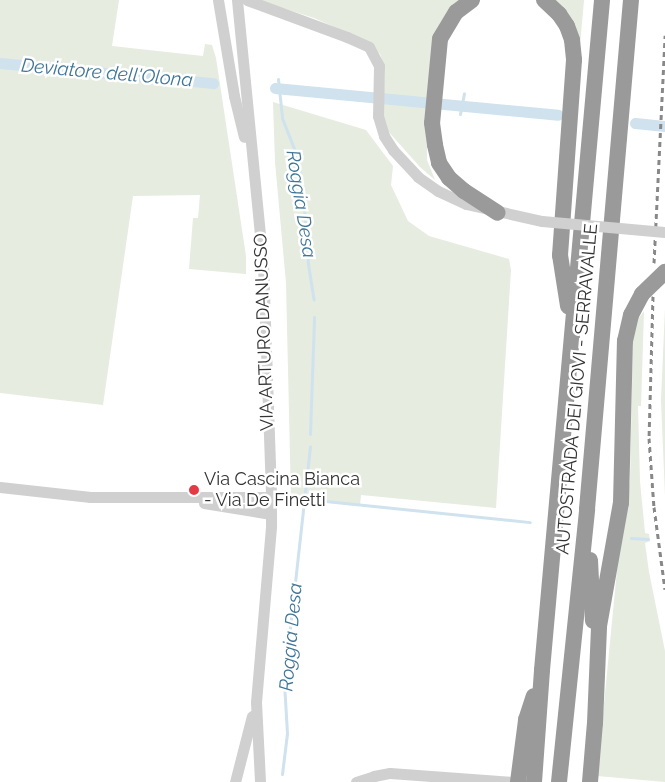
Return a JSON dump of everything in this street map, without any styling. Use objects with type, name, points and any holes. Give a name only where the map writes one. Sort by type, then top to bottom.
[{"type":"highway","points":[[472,0],[456,12],[440,39],[432,123],[439,163],[449,178],[464,191],[498,213]]},
{"type":"highway","points":[[544,0],[560,14],[567,26],[572,40],[574,60],[560,255],[572,331]]},
{"type":"highway","name":"AUTOSTRADA DEI GIOVI - SERRAVALLE","points":[[534,782],[542,670],[602,0]]},
{"type":"highway","name":"AUTOSTRADA DEI GIOVI - SERRAVALLE","points":[[559,782],[587,509],[631,0]]},
{"type":"highway","points":[[590,782],[595,723],[599,626],[622,502],[625,341],[632,315],[642,294],[665,272]]},
{"type":"highway","points":[[587,509],[596,675]]},
{"type":"highway","points":[[518,782],[526,720],[542,670]]},
{"type":"street","name":"VIA ARTURO DANUSSO","points":[[218,0],[234,96],[252,168]]},
{"type":"street","name":"VIA ARTURO DANUSSO","points":[[237,0],[252,168],[263,264],[271,514],[256,702]]},
{"type":"street","points":[[247,0],[347,37],[369,48],[379,66],[378,116],[384,136],[393,150],[418,177],[438,191],[466,204],[498,213],[542,221],[665,232]]},
{"type":"street","points":[[0,487],[90,497],[270,497]]},
{"type":"street","points":[[177,498],[271,514]]},
{"type":"street","points":[[236,782],[256,702]]},
{"type":"street","points":[[256,702],[260,782]]},
{"type":"street","points":[[356,782],[374,776],[390,774],[512,782]]},
{"type":"shaded area","points":[[0,0],[119,0],[112,46],[203,56],[205,44],[212,45],[216,58],[246,256],[246,274],[189,269],[193,218],[198,218],[200,195],[133,196],[103,405],[0,393]]},
{"type":"shaded area","points":[[257,0],[459,0],[440,23],[432,52],[427,108],[427,160],[435,180],[420,167],[387,130],[383,114],[385,68],[380,54],[368,42],[314,18]]},
{"type":"shaded area","points":[[552,0],[584,0],[580,45]]},
{"type":"shaded area","points":[[273,102],[366,130],[393,166],[391,185],[408,221],[429,236],[509,259],[511,270],[496,508],[361,495],[360,506],[291,499],[286,283],[275,162]]},
{"type":"shaded area","points":[[665,308],[665,496],[661,400]]},
{"type":"shaded area","points":[[644,311],[641,406],[638,406],[640,481],[645,533],[649,534],[650,541],[645,543],[649,572],[665,651],[665,782],[597,776],[618,560],[630,481],[633,339],[636,322]]},
{"type":"waterway","name":"Deviatore dell'Olona","points":[[0,63],[213,83]]},
{"type":"waterway","name":"Roggia Desa","points":[[278,79],[282,118],[297,156],[303,193],[308,264],[314,300]]},
{"type":"waterway","points":[[275,88],[558,115]]},
{"type":"waterway","points":[[460,114],[464,93]]},
{"type":"waterway","points":[[635,123],[665,126]]},
{"type":"waterway","name":"Roggia Desa","points":[[310,434],[314,317]]},
{"type":"waterway","name":"Roggia Desa","points":[[282,774],[287,733],[284,682],[310,446]]},
{"type":"waterway","name":"Roggia Desa","points":[[306,499],[530,522]]},
{"type":"waterway","name":"Roggia Desa","points":[[631,538],[648,539]]},
{"type":"railway","points":[[654,263],[665,35]]},
{"type":"railway","points":[[653,296],[649,438],[654,507],[665,589]]},
{"type":"place","name":"Via Cascina Bianca - Via De Finetti","points":[[194,490]]}]
